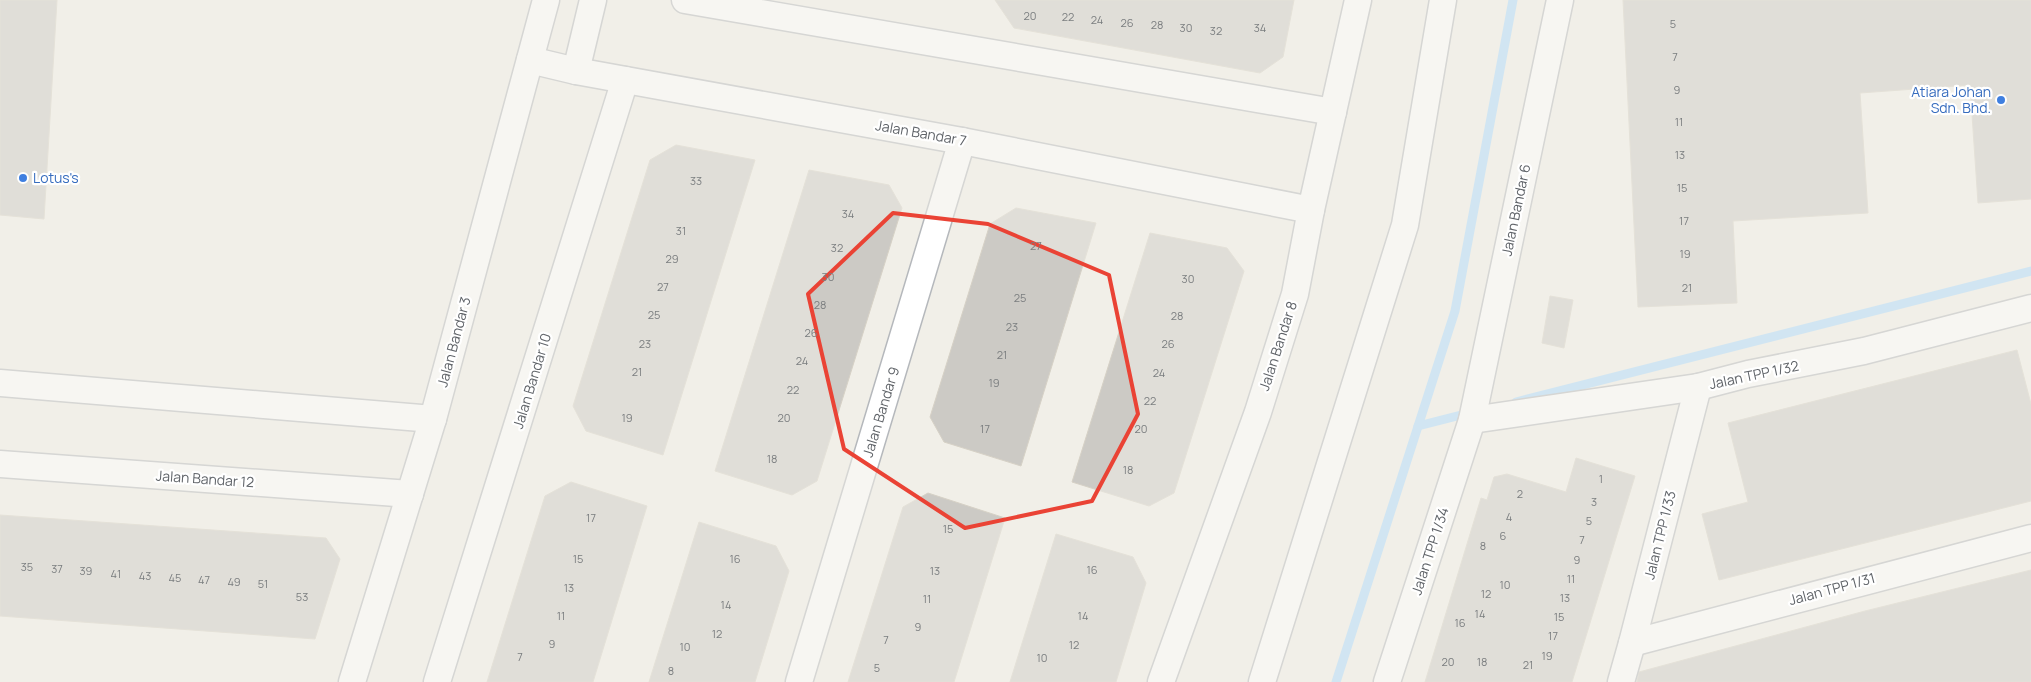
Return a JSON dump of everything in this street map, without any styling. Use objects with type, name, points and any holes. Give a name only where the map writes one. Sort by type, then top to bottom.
[{"type":"street","points":[[576,71],[593,0]]},
{"type":"street","points":[[685,0],[1333,112]]},
{"type":"street","name":"Jalan Bandar 8","points":[[1161,682],[1263,394],[1295,294],[1311,210],[1358,0]]},
{"type":"street","points":[[1262,682],[1405,225],[1443,0]]},
{"type":"street","name":"Jalan Bandar 6","points":[[1472,420],[1560,0]]},
{"type":"street","name":"Jalan Bandar 3","points":[[352,682],[433,419],[547,1]]},
{"type":"street","name":"Jalan Bandar 7","points":[[530,60],[576,71],[962,141],[1311,210]]},
{"type":"street","name":"Jalan Bandar 10","points":[[437,682],[625,80]]},
{"type":"street","name":"Jalan Bandar 9","points":[[799,682],[962,141]]},
{"type":"street","name":"Jalan TPP 1/32","points":[[1472,420],[1698,387],[1748,374],[1864,351],[2031,308]]},
{"type":"street","points":[[0,383],[433,419]]},
{"type":"street","name":"Jalan TPP 1/33","points":[[1621,682],[1698,387]]},
{"type":"street","name":"Jalan TPP 1/34","points":[[1387,682],[1472,420]]},
{"type":"street","name":"Jalan Bandar 12","points":[[0,464],[410,494]]},
{"type":"street","name":"Jalan TPP 1/31","points":[[1632,643],[2031,538]]},
{"type":"highlighted area","points":[[893,213],[988,224],[1109,275],[1138,414],[1092,501],[965,528],[844,449],[808,294]]},
{"type":"building","name":"Lotus's","points":[[0,0],[57,0],[44,219],[0,215]]},
{"type":"building","points":[[995,0],[1294,0],[1283,57],[1260,73],[1014,28]]},
{"type":"building","points":[[1623,0],[2031,0],[2031,199],[1978,203],[1970,85],[1860,93],[1868,213],[1733,221],[1737,303],[1638,307]]},
{"type":"building","points":[[676,145],[755,160],[663,455],[586,431],[573,406],[650,160]]},
{"type":"building","points":[[809,170],[889,185],[902,208],[817,481],[792,495],[715,471]]},
{"type":"building","points":[[1016,208],[1096,223],[1021,466],[944,442],[930,417],[990,224]]},
{"type":"building","points":[[1150,233],[1227,248],[1244,271],[1174,493],[1149,506],[1072,482]]},
{"type":"building","points":[[1550,296],[1573,300],[1564,348],[1542,343]]},
{"type":"building","points":[[2017,350],[2031,404],[2031,501],[1719,580],[1702,514],[1748,502],[1728,423]]},
{"type":"building","points":[[1576,458],[1635,476],[1572,682],[1425,682],[1481,498],[1487,500],[1494,477],[1507,474],[1566,492]]},
{"type":"building","points":[[571,482],[647,506],[593,682],[487,682],[545,496]]},
{"type":"building","points":[[928,493],[1005,518],[954,682],[848,682],[903,507]]},
{"type":"building","points":[[0,515],[326,538],[340,559],[315,639],[0,616]]},
{"type":"building","points":[[699,522],[776,546],[789,571],[755,682],[649,682]]},
{"type":"building","points":[[1056,534],[1133,557],[1146,583],[1116,682],[1010,682]]},
{"type":"building","points":[[2031,570],[2031,682],[1637,682],[1639,672],[1865,611]]},
{"type":"waterway","points":[[1336,682],[1455,311],[1513,0]]},
{"type":"waterway","points":[[1516,402],[2031,271]]},
{"type":"waterway","points":[[1418,426],[1469,413]]},
{"type":"place","name":"Atiara Johan Sdn. Bhd.","points":[[2001,100]]},
{"type":"place","name":"Lotus's","points":[[23,178]]}]
